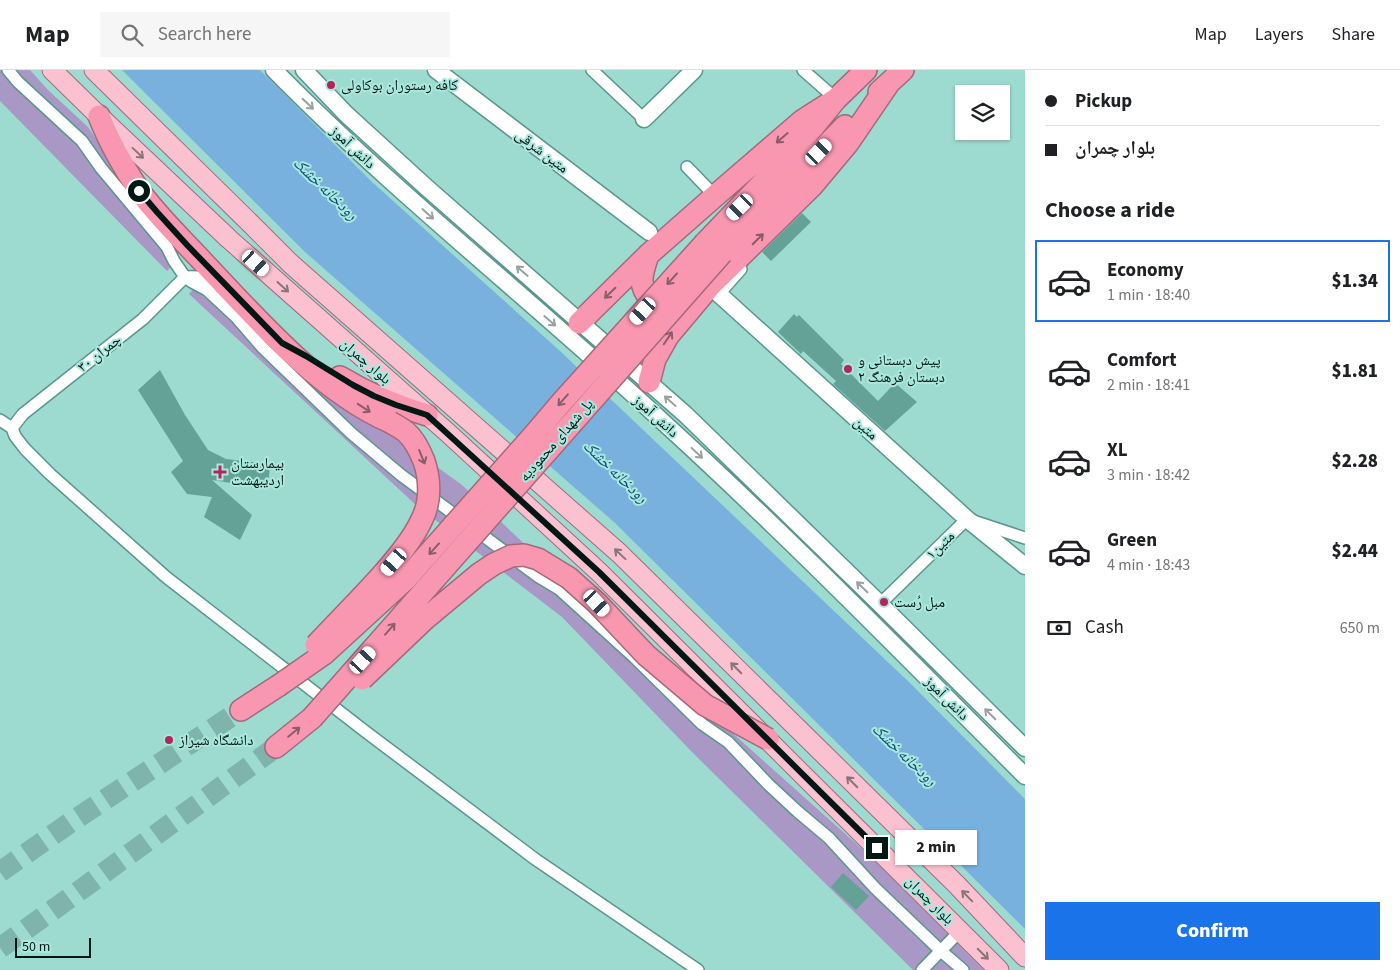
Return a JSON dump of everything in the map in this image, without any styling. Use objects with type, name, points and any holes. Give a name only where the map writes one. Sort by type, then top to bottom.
[{"type":"highway","points":[[713,248],[836,99],[866,70]]},
{"type":"highway","points":[[713,248],[830,141],[896,77]]},
{"type":"highway","points":[[649,382],[655,359],[668,336],[812,186],[848,142],[896,77]]},
{"type":"highway","points":[[580,323],[648,255],[715,196],[803,120],[836,99]]},
{"type":"highway","points":[[98,116],[110,143],[139,191],[157,212],[263,325],[302,362],[339,392],[406,432],[418,448],[428,480],[424,516],[410,542],[373,586],[278,686],[241,710]]},
{"type":"highway","name":"پل شهدای محمودیه","points":[[278,686],[324,654],[406,580],[586,374],[713,248]]},
{"type":"highway","name":"پل شهدای محمودیه","points":[[312,718],[713,248]]},
{"type":"highway","points":[[648,255],[642,272],[641,282],[644,292],[656,305],[683,307],[710,292]]},
{"type":"highway","points":[[282,343],[374,396],[427,415]]},
{"type":"highway","points":[[276,747],[367,675],[425,619],[479,574],[511,556],[538,559],[569,578],[597,603],[646,655],[705,705],[768,739]]},
{"type":"main road","name":"بلوار چمران","points":[[52,70],[98,116],[229,239],[427,415],[599,572],[999,970]]},
{"type":"main road","name":"بلوار چمران","points":[[94,70],[291,264],[619,553],[950,878],[1025,957]]},
{"type":"main road","name":"دانش آموز","points":[[274,70],[350,145],[662,420],[814,566],[1025,776]]},
{"type":"main road","name":"دانش آموز","points":[[304,70],[346,114],[434,194],[686,415],[1025,748]]},
{"type":"main road","name":"متین شرقی","points":[[436,70],[649,232]]},
{"type":"main road","points":[[644,120],[694,70]]},
{"type":"main road","name":"متین","points":[[710,292],[967,519],[1025,566]]},
{"type":"street","points":[[8,70],[18,82],[82,141],[101,168],[167,248],[185,277],[207,290],[236,317],[269,354],[351,433],[401,475],[573,602],[634,657],[702,724],[728,742],[797,811],[829,838],[875,888],[963,970]]},
{"type":"street","points":[[592,70],[644,120]]},
{"type":"street","points":[[803,70],[836,99]]},
{"type":"street","points":[[687,167],[715,196]]},
{"type":"street","points":[[157,212],[186,252],[188,264],[185,277]]},
{"type":"street","points":[[710,292],[741,269]]},
{"type":"street","points":[[185,277],[198,276],[210,280],[263,325]]},
{"type":"street","name":"۳۰ چمران","points":[[12,428],[23,414],[143,319],[185,277]]},
{"type":"street","points":[[0,420],[12,428],[25,449],[50,474],[166,577],[366,732],[535,859],[698,970]]},
{"type":"street","points":[[967,519],[1025,538]]},
{"type":"street","name":"متین۱","points":[[880,604],[967,519]]},
{"type":"street","points":[[922,970],[960,931]]},
{"type":"shaded area","points":[[0,70],[30,70],[48,90],[88,127],[132,193],[176,245],[179,257],[167,271],[0,101]]},
{"type":"shaded area","points":[[200,281],[390,433],[462,485],[588,604],[870,856],[984,970],[913,970],[693,753],[562,617],[417,506],[189,294]]},
{"type":"water","name":"رودخانه خشک","points":[[122,70],[260,70],[371,181],[560,351],[911,684],[1025,799],[1025,929],[615,523],[305,252]]},
{"type":"building","points":[[802,213],[811,222],[771,261],[762,252]]},
{"type":"building","name":"پیش دبستانی و دبستان فرهنگ ۲","points":[[794,314],[797,317],[799,315],[844,360],[841,364],[878,401],[895,383],[917,402],[885,431],[833,384],[836,381],[803,351],[801,354],[778,332]]},
{"type":"building","points":[[160,370],[185,415],[208,450],[226,459],[270,464],[268,489],[212,480],[252,515],[240,540],[204,517],[212,497],[187,494],[171,472],[183,461],[138,390]]},
{"type":"building","points":[[843,873],[869,896],[856,910],[831,887]]},
{"type":"tunnel","points":[[0,872],[71,822],[241,710]]},
{"type":"tunnel","points":[[0,948],[276,747]]},
{"type":"place","name":"کافه رستوران بوکاولی","points":[[331,85]]},
{"type":"place","name":"پیش دبستانی و دبستان فرهنگ ۲","points":[[848,369]]},
{"type":"place","name":"بیمارستان اردیبهشت","points":[[220,472]]},
{"type":"place","name":"مبل رُست","points":[[884,602]]},
{"type":"place","name":"دانشگاه شیراز","points":[[169,740]]},
{"type":"route","points":[[139,191],[188,246],[282,343],[374,396],[427,415],[599,572],[877,848]]}]
